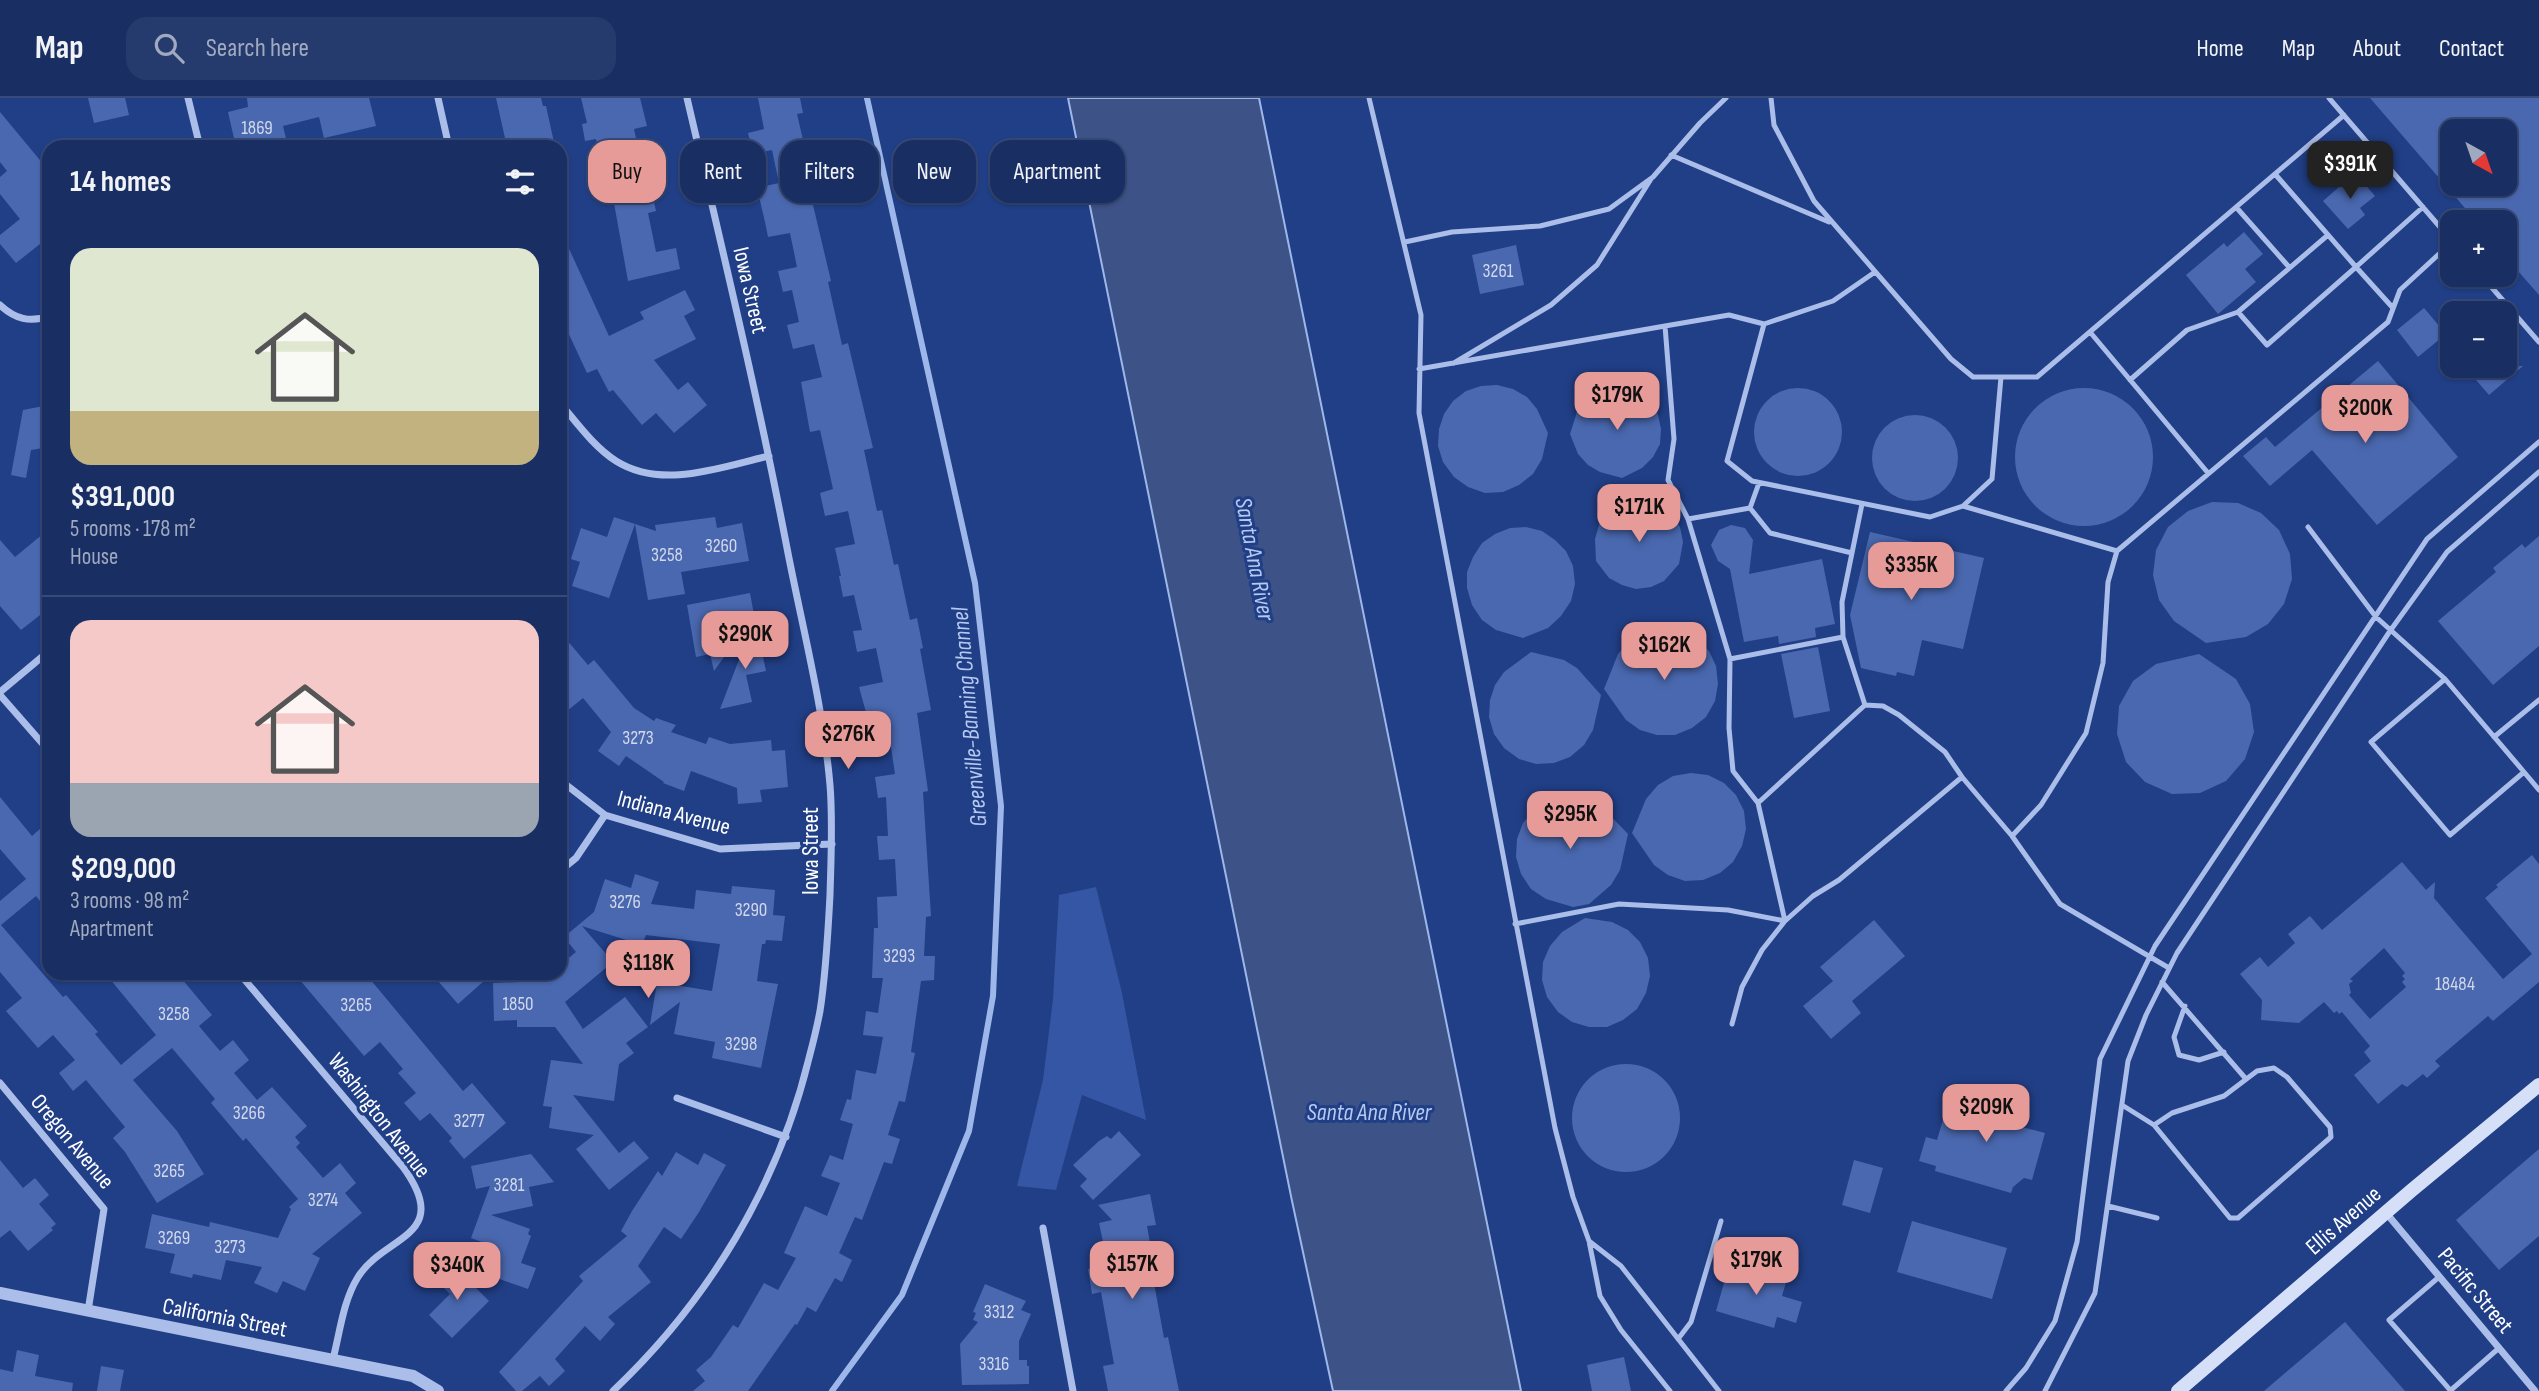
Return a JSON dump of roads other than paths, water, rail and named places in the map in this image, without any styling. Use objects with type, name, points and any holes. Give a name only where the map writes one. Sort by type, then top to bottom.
[{"type":"main road","name":"Ellis Avenue","points":[[2178,1391],[2539,1085]]},
{"type":"street","points":[[188,98],[198,140]]},
{"type":"street","points":[[438,98],[447,140]]},
{"type":"street","name":"Iowa Street","points":[[613,1391],[672,1329],[716,1270],[749,1216],[786,1138],[820,1013],[829,928],[832,844],[830,785],[822,728],[769,456],[687,98]]},
{"type":"street","points":[[0,304],[21,319],[36,321],[42,319]]},
{"type":"street","points":[[567,411],[598,447],[615,461],[634,470],[662,475],[690,474],[769,456]]},
{"type":"street","points":[[42,657],[0,693],[42,743]]},
{"type":"street","name":"Indiana Avenue","points":[[567,785],[605,815],[720,849],[832,844]]},
{"type":"street","points":[[567,865],[576,858],[605,815]]},
{"type":"street","name":"Washington Avenue","points":[[245,980],[403,1167],[420,1198],[421,1209],[412,1230],[367,1266],[355,1283],[347,1303],[333,1359]]},
{"type":"street","name":"Oregon Avenue","points":[[0,1083],[104,1209],[88,1311]]},
{"type":"street","points":[[677,1098],[786,1138]]},
{"type":"street","name":"Pacific Street","points":[[2387,1214],[2535,1391]]},
{"type":"street","points":[[1043,1228],[1073,1391]]},
{"type":"street","name":"California Street","points":[[0,1293],[413,1376],[438,1391]]},
{"type":"lane","points":[[1369,98],[1421,315],[1419,413],[1555,1128],[1573,1197],[1589,1241],[1605,1306],[1670,1391]]},
{"type":"lane","points":[[1454,363],[1551,305],[1597,265],[1653,177],[1700,123],[1726,98]]},
{"type":"lane","points":[[1770,98],[1774,125],[1814,201],[1951,359],[1973,377],[2037,377],[2344,115]]},
{"type":"lane","points":[[2329,98],[2440,228]]},
{"type":"lane","points":[[1671,155],[1833,223]]},
{"type":"lane","points":[[2275,174],[2393,308]]},
{"type":"lane","points":[[1405,242],[1452,232],[1540,226],[1609,209],[1653,177]]},
{"type":"lane","points":[[2236,207],[2289,267]]},
{"type":"lane","points":[[2238,312],[2267,345],[2423,207]]},
{"type":"lane","points":[[2130,380],[2188,330],[2238,312],[2328,234]]},
{"type":"lane","points":[[2012,836],[2041,805],[2087,733],[2103,663],[2108,582],[2117,551],[2388,322],[2400,289],[2440,253]]},
{"type":"lane","points":[[1419,369],[1729,315],[1764,324],[1833,301],[1874,272]]},
{"type":"lane","points":[[2491,287],[2539,342]]},
{"type":"lane","points":[[1764,324],[1727,461],[1752,481],[1759,483],[1930,517],[1963,506],[1992,479],[2001,377]]},
{"type":"lane","points":[[1665,326],[1674,439],[1668,480],[1688,519],[1730,659],[1729,728],[1733,771],[1758,803],[1785,921]]},
{"type":"lane","points":[[2090,332],[2208,473]]},
{"type":"lane","points":[[2006,1391],[2040,1346],[2055,1321],[2063,1297],[2077,1242],[2100,1059],[2149,958],[2427,538],[2539,442]]},
{"type":"lane","points":[[2045,1391],[2095,1293],[2128,1061],[2146,1015],[2176,953],[2390,631],[2447,552],[2539,472]]},
{"type":"lane","points":[[1750,508],[1759,483]]},
{"type":"lane","points":[[1862,504],[1842,602],[1843,637],[1865,705]]},
{"type":"lane","points":[[1963,506],[2117,551]]},
{"type":"lane","points":[[1688,519],[1750,508]]},
{"type":"lane","points":[[1750,508],[1770,533],[1852,553]]},
{"type":"lane","points":[[2308,527],[2376,617],[2445,679],[2539,790]]},
{"type":"lane","points":[[1730,659],[1843,637]]},
{"type":"lane","points":[[2445,679],[2371,742],[2450,835],[2524,772]]},
{"type":"lane","points":[[2494,737],[2538,702]]},
{"type":"lane","points":[[1758,803],[1865,705],[1883,706],[1899,715],[1945,752],[1962,777],[2012,836],[2060,904],[2169,968]]},
{"type":"lane","points":[[1732,1024],[1742,987],[1762,950],[1785,921],[1813,896],[1839,880],[1962,777]]},
{"type":"lane","points":[[1515,925],[1619,904],[1728,910],[1785,921]]},
{"type":"lane","points":[[2162,982],[2246,1079]]},
{"type":"lane","points":[[2185,1006],[2174,1037],[2179,1055],[2199,1060],[2224,1052]]},
{"type":"lane","points":[[2122,1105],[2154,1125],[2230,1218],[2238,1218],[2331,1137],[2330,1127],[2287,1077],[2274,1068],[2257,1071],[2224,1096],[2172,1112],[2154,1125]]},
{"type":"lane","points":[[2108,1206],[2157,1218]]},
{"type":"lane","points":[[1678,1339],[1691,1322],[1721,1221]]},
{"type":"lane","points":[[1589,1241],[1621,1266],[1719,1391]]},
{"type":"lane","points":[[2440,1277],[2389,1320],[2450,1391],[2499,1348]]},
{"type":"water","name":"Santa Ana River","points":[[1068,98],[1259,98],[1521,1391],[1333,1391],[1089,203],[1125,203],[1125,140],[1077,140]]},
{"type":"waterway","name":"Greenville-Banning Channel","points":[[832,1391],[902,1295],[969,1131],[993,996],[1001,806],[975,583],[867,98]]}]
